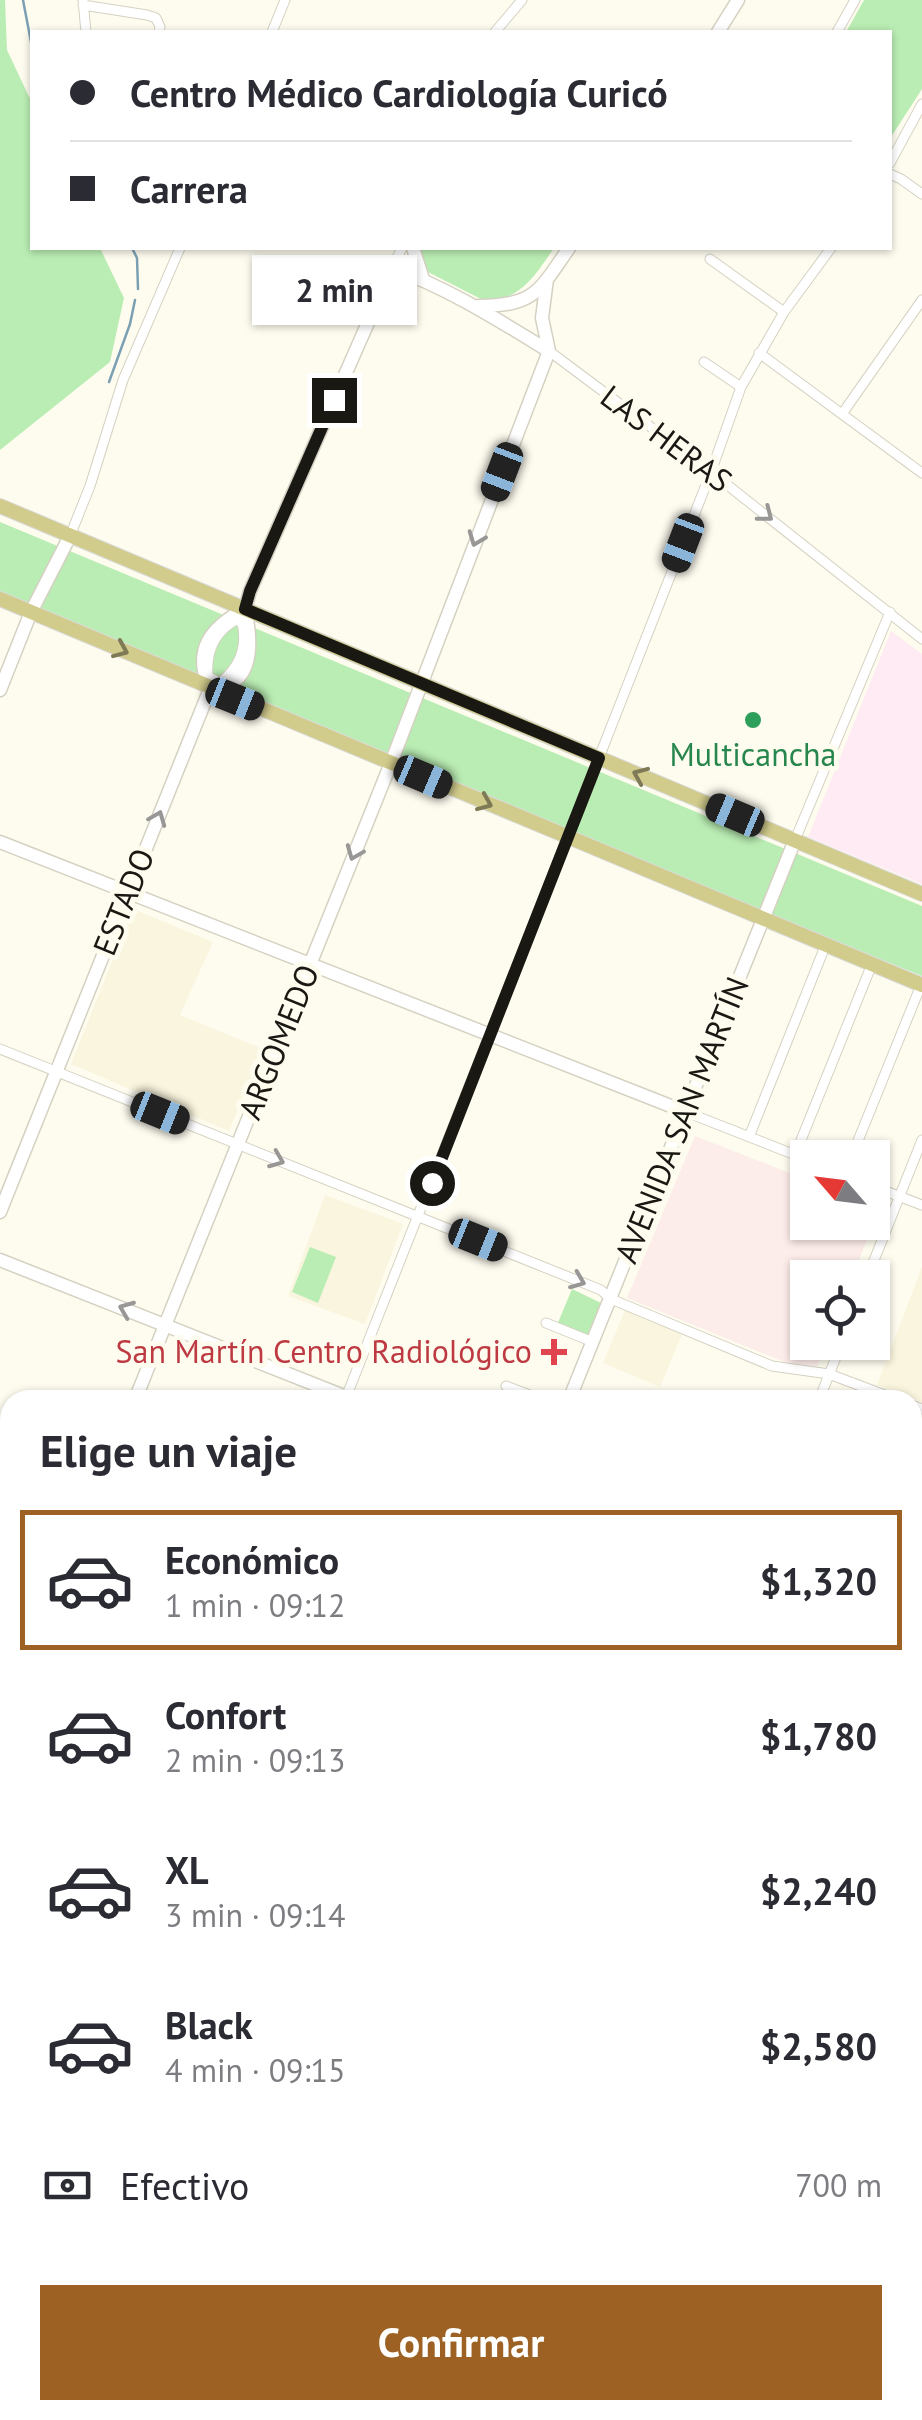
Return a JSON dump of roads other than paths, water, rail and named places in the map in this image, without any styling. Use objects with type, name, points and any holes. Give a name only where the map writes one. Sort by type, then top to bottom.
[{"type":"main road","points":[[0,506],[922,894]]},
{"type":"main road","points":[[0,599],[922,985]]},
{"type":"street","points":[[273,30],[284,0]]},
{"type":"street","points":[[498,30],[522,0]]},
{"type":"street","points":[[719,30],[738,0]]},
{"type":"street","points":[[838,30],[855,0]]},
{"type":"street","points":[[86,30],[83,2],[156,18],[159,30]]},
{"type":"street","points":[[892,159],[922,104]]},
{"type":"street","points":[[892,166],[901,179]]},
{"type":"street","points":[[892,175],[922,194]]},
{"type":"street","points":[[0,689],[31,612],[70,536],[123,380],[179,250]]},
{"type":"street","points":[[212,685],[230,675],[241,658],[244,632],[240,620],[228,625],[212,645],[207,664],[212,685],[222,688],[233,682],[248,659],[251,644],[245,609],[258,574],[401,250]]},
{"type":"street","points":[[414,250],[423,279]]},
{"type":"street","points":[[476,306],[508,306],[529,298],[567,250]]},
{"type":"street","points":[[352,1390],[741,387],[784,312],[830,250]]},
{"type":"street","points":[[710,259],[784,312]]},
{"type":"street","name":"LAS HERAS","points":[[392,268],[476,306],[549,351],[711,472],[922,639]]},
{"type":"street","points":[[547,279],[542,318],[549,351]]},
{"type":"street","points":[[842,414],[922,300]]},
{"type":"street","name":"ARGOMEDO","points":[[138,1390],[391,763],[549,351]]},
{"type":"street","points":[[759,353],[922,473]]},
{"type":"street","points":[[704,362],[741,387]]},
{"type":"street","points":[[212,685],[203,664],[208,640],[222,622],[245,609]]},
{"type":"street","points":[[794,840],[890,612]]},
{"type":"street","name":"ESTADO","points":[[0,1212],[212,685]]},
{"type":"street","name":"AVENIDA SAN MARTÍN","points":[[573,1390],[794,840]]},
{"type":"street","points":[[0,842],[790,1153]]},
{"type":"street","points":[[749,1137],[826,944]]},
{"type":"street","points":[[801,1140],[872,964]]},
{"type":"street","points":[[858,1140],[922,985]]},
{"type":"street","points":[[0,1049],[596,1288],[611,1299],[772,1366],[830,1374],[872,1390]]},
{"type":"street","points":[[874,1260],[922,1140]]},
{"type":"street","points":[[890,1193],[922,1205]]},
{"type":"street","points":[[0,1260],[326,1390]]},
{"type":"street","points":[[546,1323],[593,1342]]},
{"type":"street","points":[[823,1390],[835,1360]]},
{"type":"street","points":[[506,1386],[517,1390]]},
{"type":"waterway","points":[[23,0],[30,37]]},
{"type":"waterway","points":[[133,250],[138,289]]},
{"type":"waterway","points":[[109,382],[135,300]]},
{"type":"place","name":"Multicancha","points":[[753,720]]},
{"type":"place","name":"San Martín Centro Radiológico","points":[[554,1352]]}]
